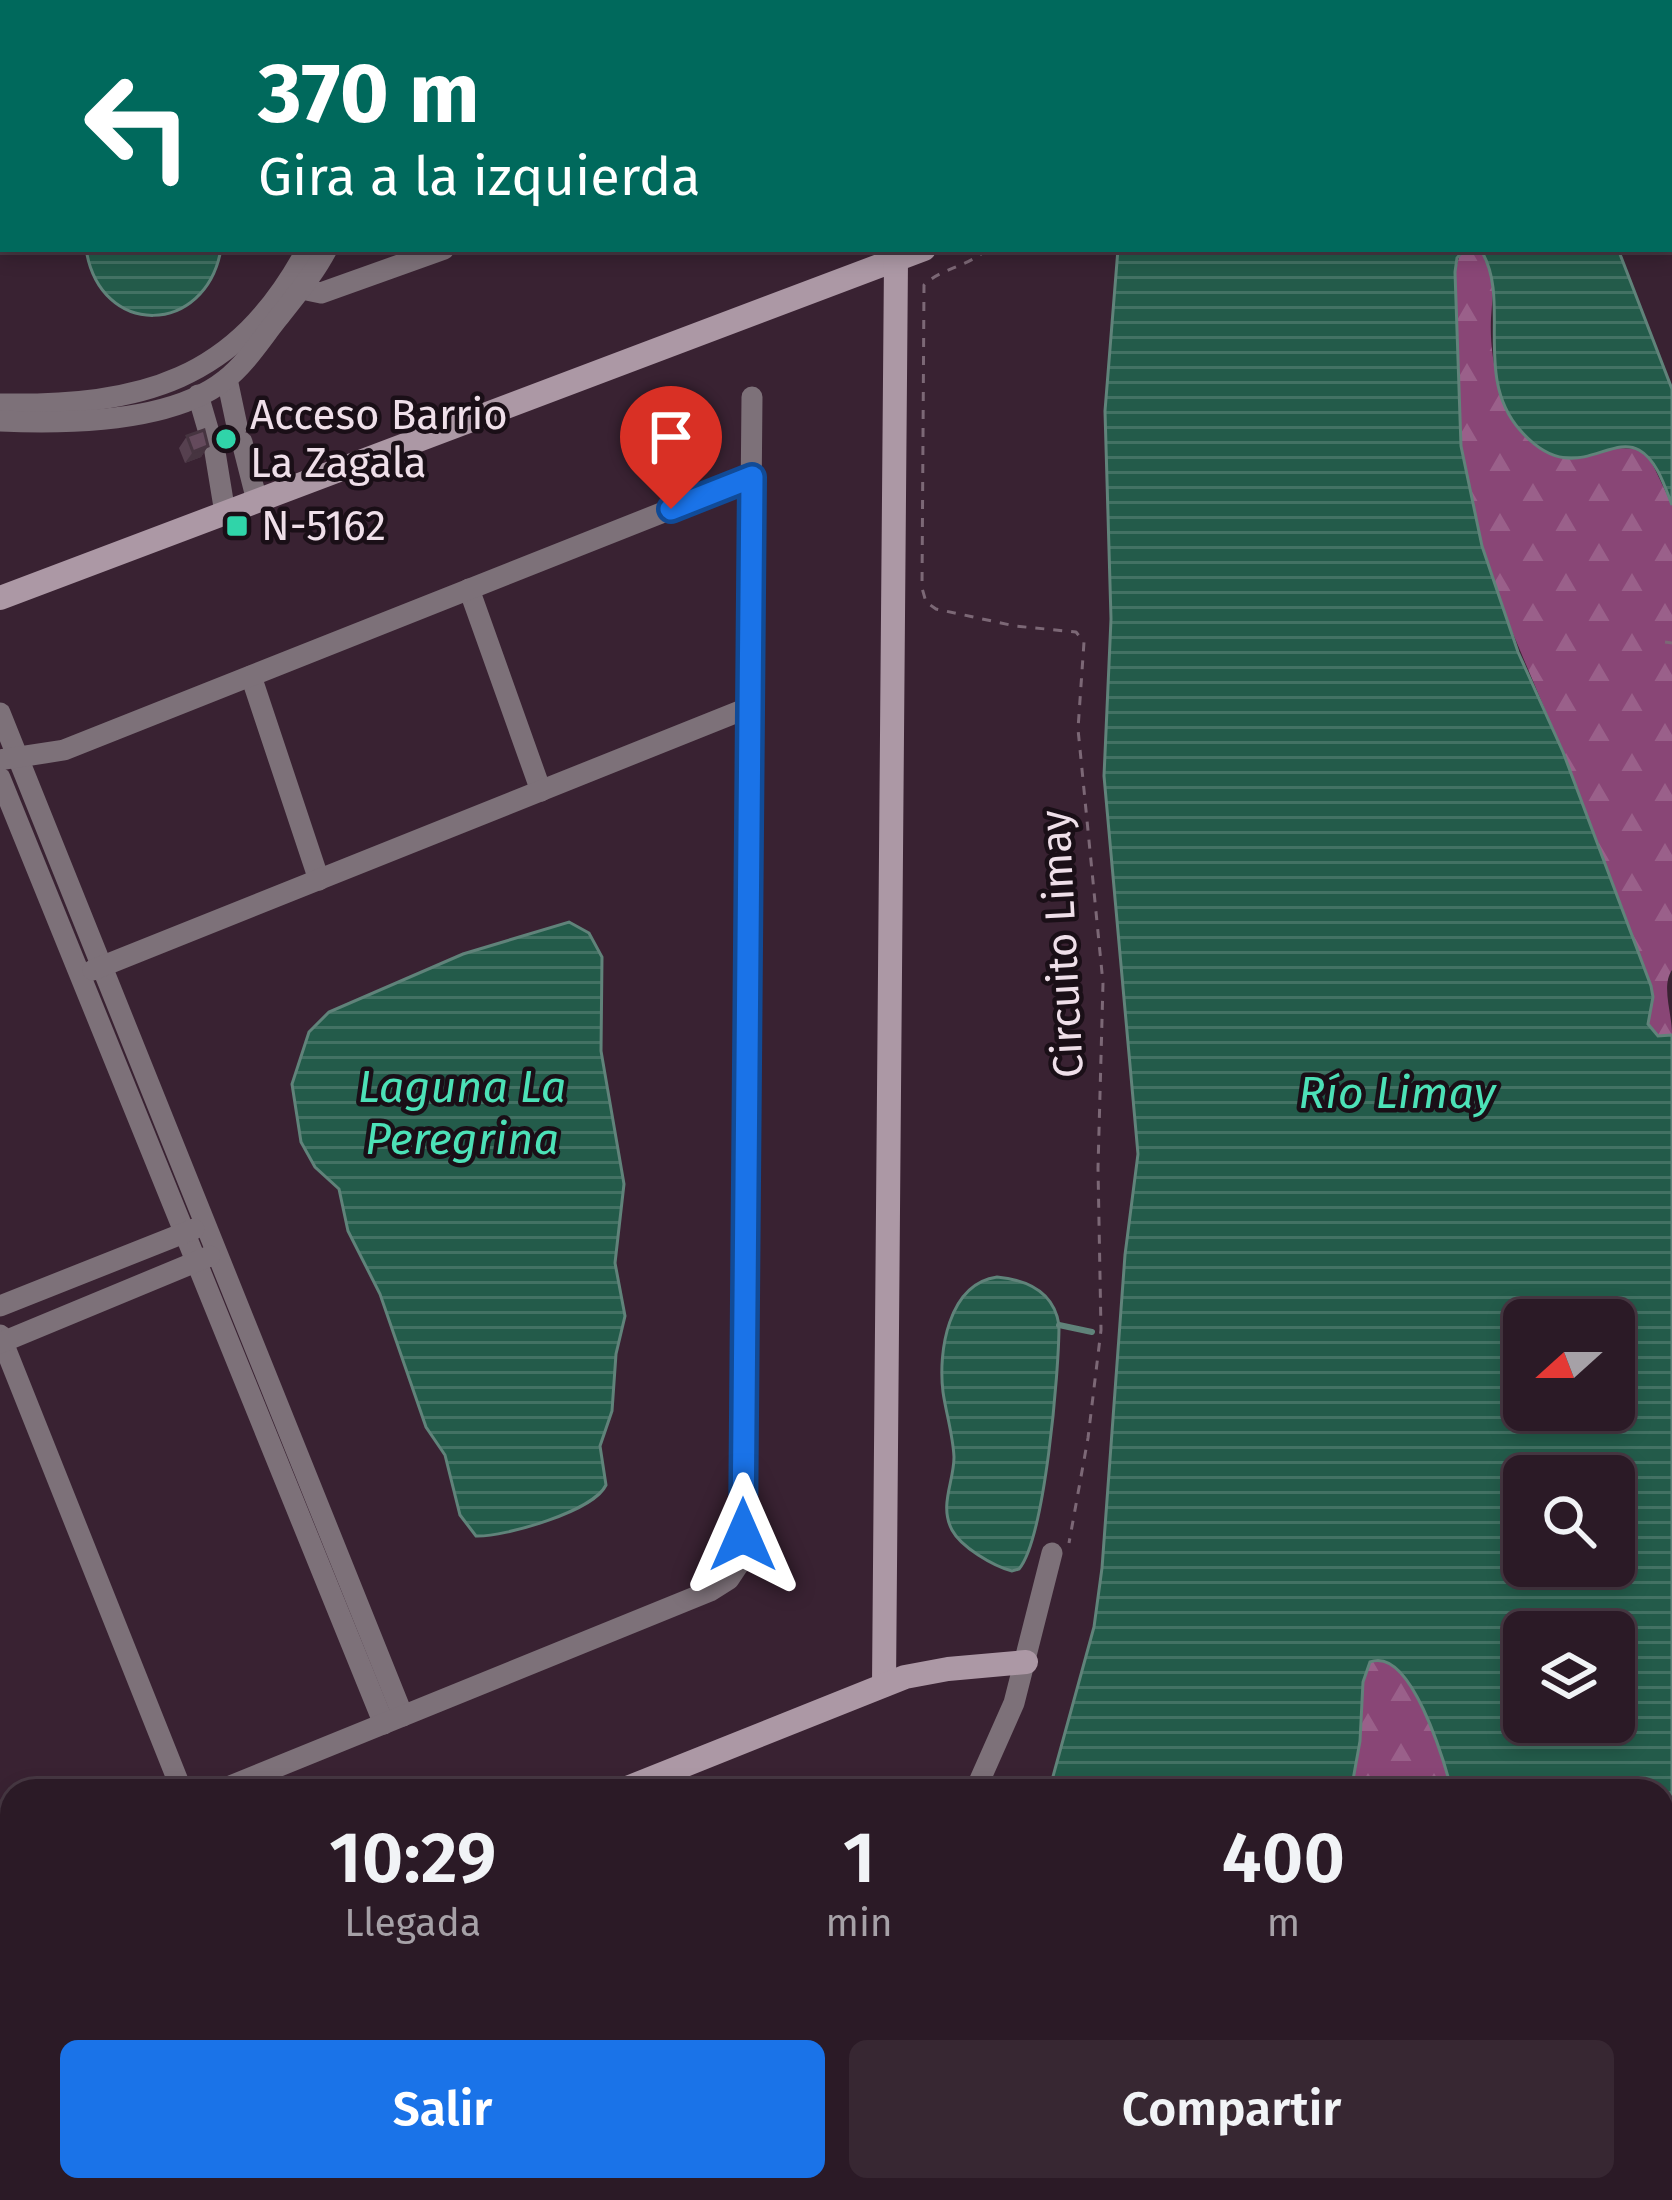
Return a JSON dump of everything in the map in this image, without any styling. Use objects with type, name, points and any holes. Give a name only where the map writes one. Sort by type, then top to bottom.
[{"type":"street","points":[[0,421],[96,419],[160,408],[227,379],[292,287],[306,252]]},
{"type":"street","points":[[0,404],[110,399],[187,377],[225,352],[324,252]]},
{"type":"street","points":[[292,287],[313,294],[329,291],[436,252]]},
{"type":"street","points":[[0,598],[916,252]]},
{"type":"street","points":[[884,1684],[896,260]]},
{"type":"street","points":[[227,379],[257,501]]},
{"type":"street","points":[[198,395],[225,514]]},
{"type":"street","points":[[248,1779],[710,1591],[729,1579],[741,1561],[752,398]]},
{"type":"street","points":[[9,759],[64,750],[752,477]]},
{"type":"street","points":[[469,589],[541,791]]},
{"type":"street","points":[[250,676],[320,880]]},
{"type":"street","points":[[91,971],[750,707]]},
{"type":"street","points":[[0,713],[9,759],[91,971],[394,1720]]},
{"type":"street","points":[[0,778],[91,971]]},
{"type":"street","points":[[0,1306],[195,1228]]},
{"type":"street","points":[[177,1779],[1,1340],[207,1258]]},
{"type":"street","points":[[980,1779],[1014,1703],[1060,1552]]},
{"type":"street","points":[[682,1779],[884,1684],[925,1672],[1026,1662]]},
{"type":"path","name":"Circuito Limay","points":[[984,252],[924,285],[922,593],[936,609],[1015,626],[1076,632],[1084,642],[1078,729],[1103,983],[1098,1168],[1101,1330],[1088,1438],[1060,1552]]},
{"type":"green space","points":[[1460,252],[1482,252],[1491,276],[1495,369],[1506,403],[1523,432],[1535,444],[1638,449],[1650,459],[1672,505],[1672,970],[1667,992],[1672,1034],[1658,1036],[1648,1024],[1651,986],[1563,752],[1495,591],[1482,546],[1461,446],[1455,272]]},
{"type":"green space","points":[[1380,1659],[1406,1679],[1435,1736],[1448,1779],[1353,1779],[1363,1681],[1370,1662]]},
{"type":"water","points":[[87,252],[220,252],[211,278],[196,298],[175,311],[153,315],[131,311],[111,299],[95,278]]},
{"type":"water","name":"Río Limay","points":[[1118,252],[1462,252],[1455,272],[1461,446],[1482,546],[1518,652],[1563,752],[1651,986],[1648,1024],[1658,1036],[1672,1035],[1672,1779],[1449,1779],[1412,1688],[1385,1662],[1370,1662],[1363,1682],[1353,1779],[1052,1779],[1094,1627],[1138,1154],[1104,776],[1111,619],[1105,411]]},
{"type":"water","points":[[1482,252],[1619,252],[1672,389],[1672,505],[1656,467],[1639,450],[1627,447],[1572,458],[1556,456],[1520,430],[1498,387],[1490,272]]},
{"type":"water","name":"Laguna La Peregrina","points":[[569,922],[589,933],[602,957],[601,1051],[624,1184],[615,1263],[625,1316],[616,1354],[612,1411],[600,1446],[606,1485],[585,1504],[547,1521],[476,1536],[460,1515],[445,1455],[426,1427],[380,1294],[348,1231],[339,1189],[315,1167],[301,1142],[292,1084],[309,1032],[329,1012],[463,954]]},
{"type":"water","points":[[997,1277],[1038,1290],[1052,1304],[1059,1325],[1043,1490],[1028,1552],[1019,1569],[1012,1571],[963,1543],[952,1530],[947,1512],[954,1457],[943,1392],[945,1340],[967,1292]]},
{"type":"building","points":[[204,430],[208,446],[193,452],[187,436]]},
{"type":"waterway","points":[[1059,1325],[1092,1332]]},
{"type":"place","name":"Acceso Barrio La Zagala","points":[[226,439]]},
{"type":"place","name":"N-5162","points":[[237,526]]},
{"type":"route","points":[[671,509],[752,477],[743,1535]]}]
